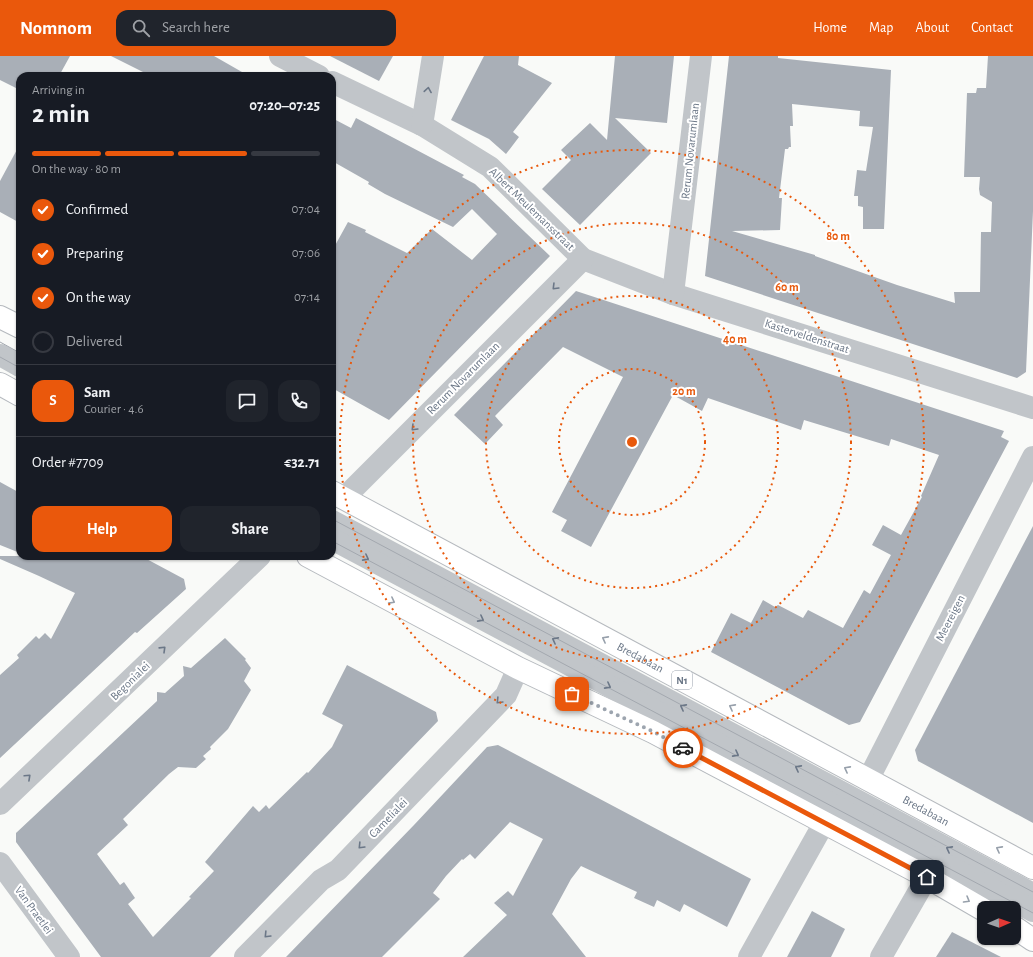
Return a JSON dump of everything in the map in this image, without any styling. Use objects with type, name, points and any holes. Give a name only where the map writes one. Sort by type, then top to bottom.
[{"type":"main road","points":[[0,317],[16,325]]},
{"type":"main road","points":[[0,384],[16,394]]},
{"type":"main road","name":"Bredabaan","points":[[338,495],[1033,868]]},
{"type":"main road","points":[[316,560],[518,668],[654,732],[927,877],[977,906]]},
{"type":"main road","points":[[1021,932],[1033,940]]},
{"type":"street","points":[[280,56],[311,72]]},
{"type":"street","points":[[422,125],[433,56]]},
{"type":"street","name":"Rerum Novarumlaan","points":[[673,294],[701,56]]},
{"type":"street","name":"Albert Meulemansstraat","points":[[336,84],[422,125],[490,167],[583,259]]},
{"type":"street","name":"Rerum Novarumlaan","points":[[338,495],[583,259]]},
{"type":"street","name":"Kasterveldenstraat","points":[[583,259],[673,294],[1033,408]]},
{"type":"street","points":[[0,344],[16,353]]},
{"type":"street","points":[[0,355],[16,364]]},
{"type":"street","name":"Meereigen","points":[[868,780],[1033,457]]},
{"type":"street","points":[[336,523],[1033,894]]},
{"type":"street","points":[[336,542],[1033,911]]},
{"type":"street","name":"Begonialei","points":[[0,804],[256,560]]},
{"type":"street","name":"Camelialei","points":[[245,957],[321,880],[338,870],[506,695],[518,668]]},
{"type":"street","points":[[749,957],[824,823]]},
{"type":"street","name":"Van Praetlei","points":[[0,863],[69,957]]},
{"type":"street","points":[[881,957],[927,877]]},
{"type":"building","points":[[0,56],[70,56],[61,72],[16,72],[16,88],[0,80]]},
{"type":"building","points":[[111,56],[214,56],[242,72],[143,72]]},
{"type":"building","points":[[330,56],[393,56],[379,81]]},
{"type":"building","points":[[484,56],[519,56],[518,65],[552,83],[513,132],[519,137],[506,154],[489,139],[451,120]]},
{"type":"building","points":[[615,56],[674,56],[667,123],[615,118],[651,153],[580,225],[542,189],[571,160],[561,150],[590,123],[607,140]]},
{"type":"building","points":[[729,56],[778,56],[778,58],[891,70],[884,229],[863,229],[863,207],[858,206],[858,196],[854,196],[857,170],[866,171],[873,127],[859,126],[860,111],[792,104],[793,126],[790,126],[791,147],[785,149],[779,198],[782,198],[780,230],[732,231],[815,255],[897,285],[955,303],[954,292],[980,292],[981,232],[991,232],[992,202],[980,195],[980,177],[964,177],[967,93],[976,93],[977,88],[986,88],[988,56],[1033,56],[1033,211],[1026,372],[1017,378],[705,276]]},
{"type":"building","points":[[356,118],[464,175],[462,177],[475,184],[550,256],[389,420],[336,390],[336,244],[348,222],[366,230],[365,232],[407,253],[432,229],[472,260],[497,234],[472,209],[453,227],[385,194],[368,184],[369,182],[336,163],[336,120],[351,128]]},
{"type":"building","points":[[16,151],[16,221],[0,212],[0,181]]},
{"type":"building","points":[[576,291],[1004,431],[1001,437],[1009,441],[860,722],[849,725],[711,652],[731,613],[751,623],[763,600],[775,607],[778,605],[803,618],[808,610],[843,628],[864,590],[870,594],[891,555],[872,545],[883,525],[901,535],[922,497],[921,496],[939,455],[891,439],[889,446],[804,420],[801,430],[708,398],[702,411],[673,395],[591,547],[561,531],[567,520],[552,512],[623,377],[563,347],[495,416],[503,425],[485,444],[454,415]]},
{"type":"building","points":[[0,482],[16,491],[16,551],[0,545]]},
{"type":"building","points":[[1033,526],[1033,823],[918,761],[915,750]]},
{"type":"building","points":[[0,556],[16,556],[16,560],[148,560],[184,579],[186,589],[137,633],[135,632],[0,758],[0,675],[19,658],[17,655],[36,636],[39,639],[45,633],[51,639],[75,593],[0,559]]},
{"type":"building","points":[[225,638],[246,659],[245,660],[251,668],[244,681],[251,690],[228,729],[210,747],[211,749],[203,756],[206,759],[196,768],[178,767],[169,774],[123,819],[128,825],[97,854],[120,885],[124,882],[135,898],[128,904],[153,937],[191,898],[189,897],[214,871],[205,862],[253,806],[259,812],[266,805],[269,809],[307,772],[308,773],[332,747],[343,725],[322,714],[347,665],[436,712],[438,721],[210,957],[101,957],[16,842],[16,833],[157,701],[157,692],[165,693],[184,676],[183,666],[191,668]]},
{"type":"building","points":[[498,745],[751,879],[727,927],[684,904],[680,912],[657,900],[654,907],[634,898],[637,892],[581,866],[571,879],[552,914],[586,957],[463,957],[507,915],[494,903],[508,891],[513,896],[543,839],[510,822],[475,859],[470,854],[463,860],[462,859],[433,893],[440,899],[382,957],[286,957],[487,747]]},
{"type":"building","points":[[812,911],[845,929],[831,957],[787,957]]},
{"type":"building","points":[[952,932],[1001,957],[936,957]]},
{"type":"tram line","points":[[0,342],[16,351]]},
{"type":"tram line","points":[[0,357],[16,366]]},
{"type":"tram line","points":[[336,521],[1033,892]]},
{"type":"tram line","points":[[336,543],[1033,913]]},
{"type":"way so far","points":[[572,694],[654,732],[683,748]]},
{"type":"route","points":[[683,748],[927,877]]}]
